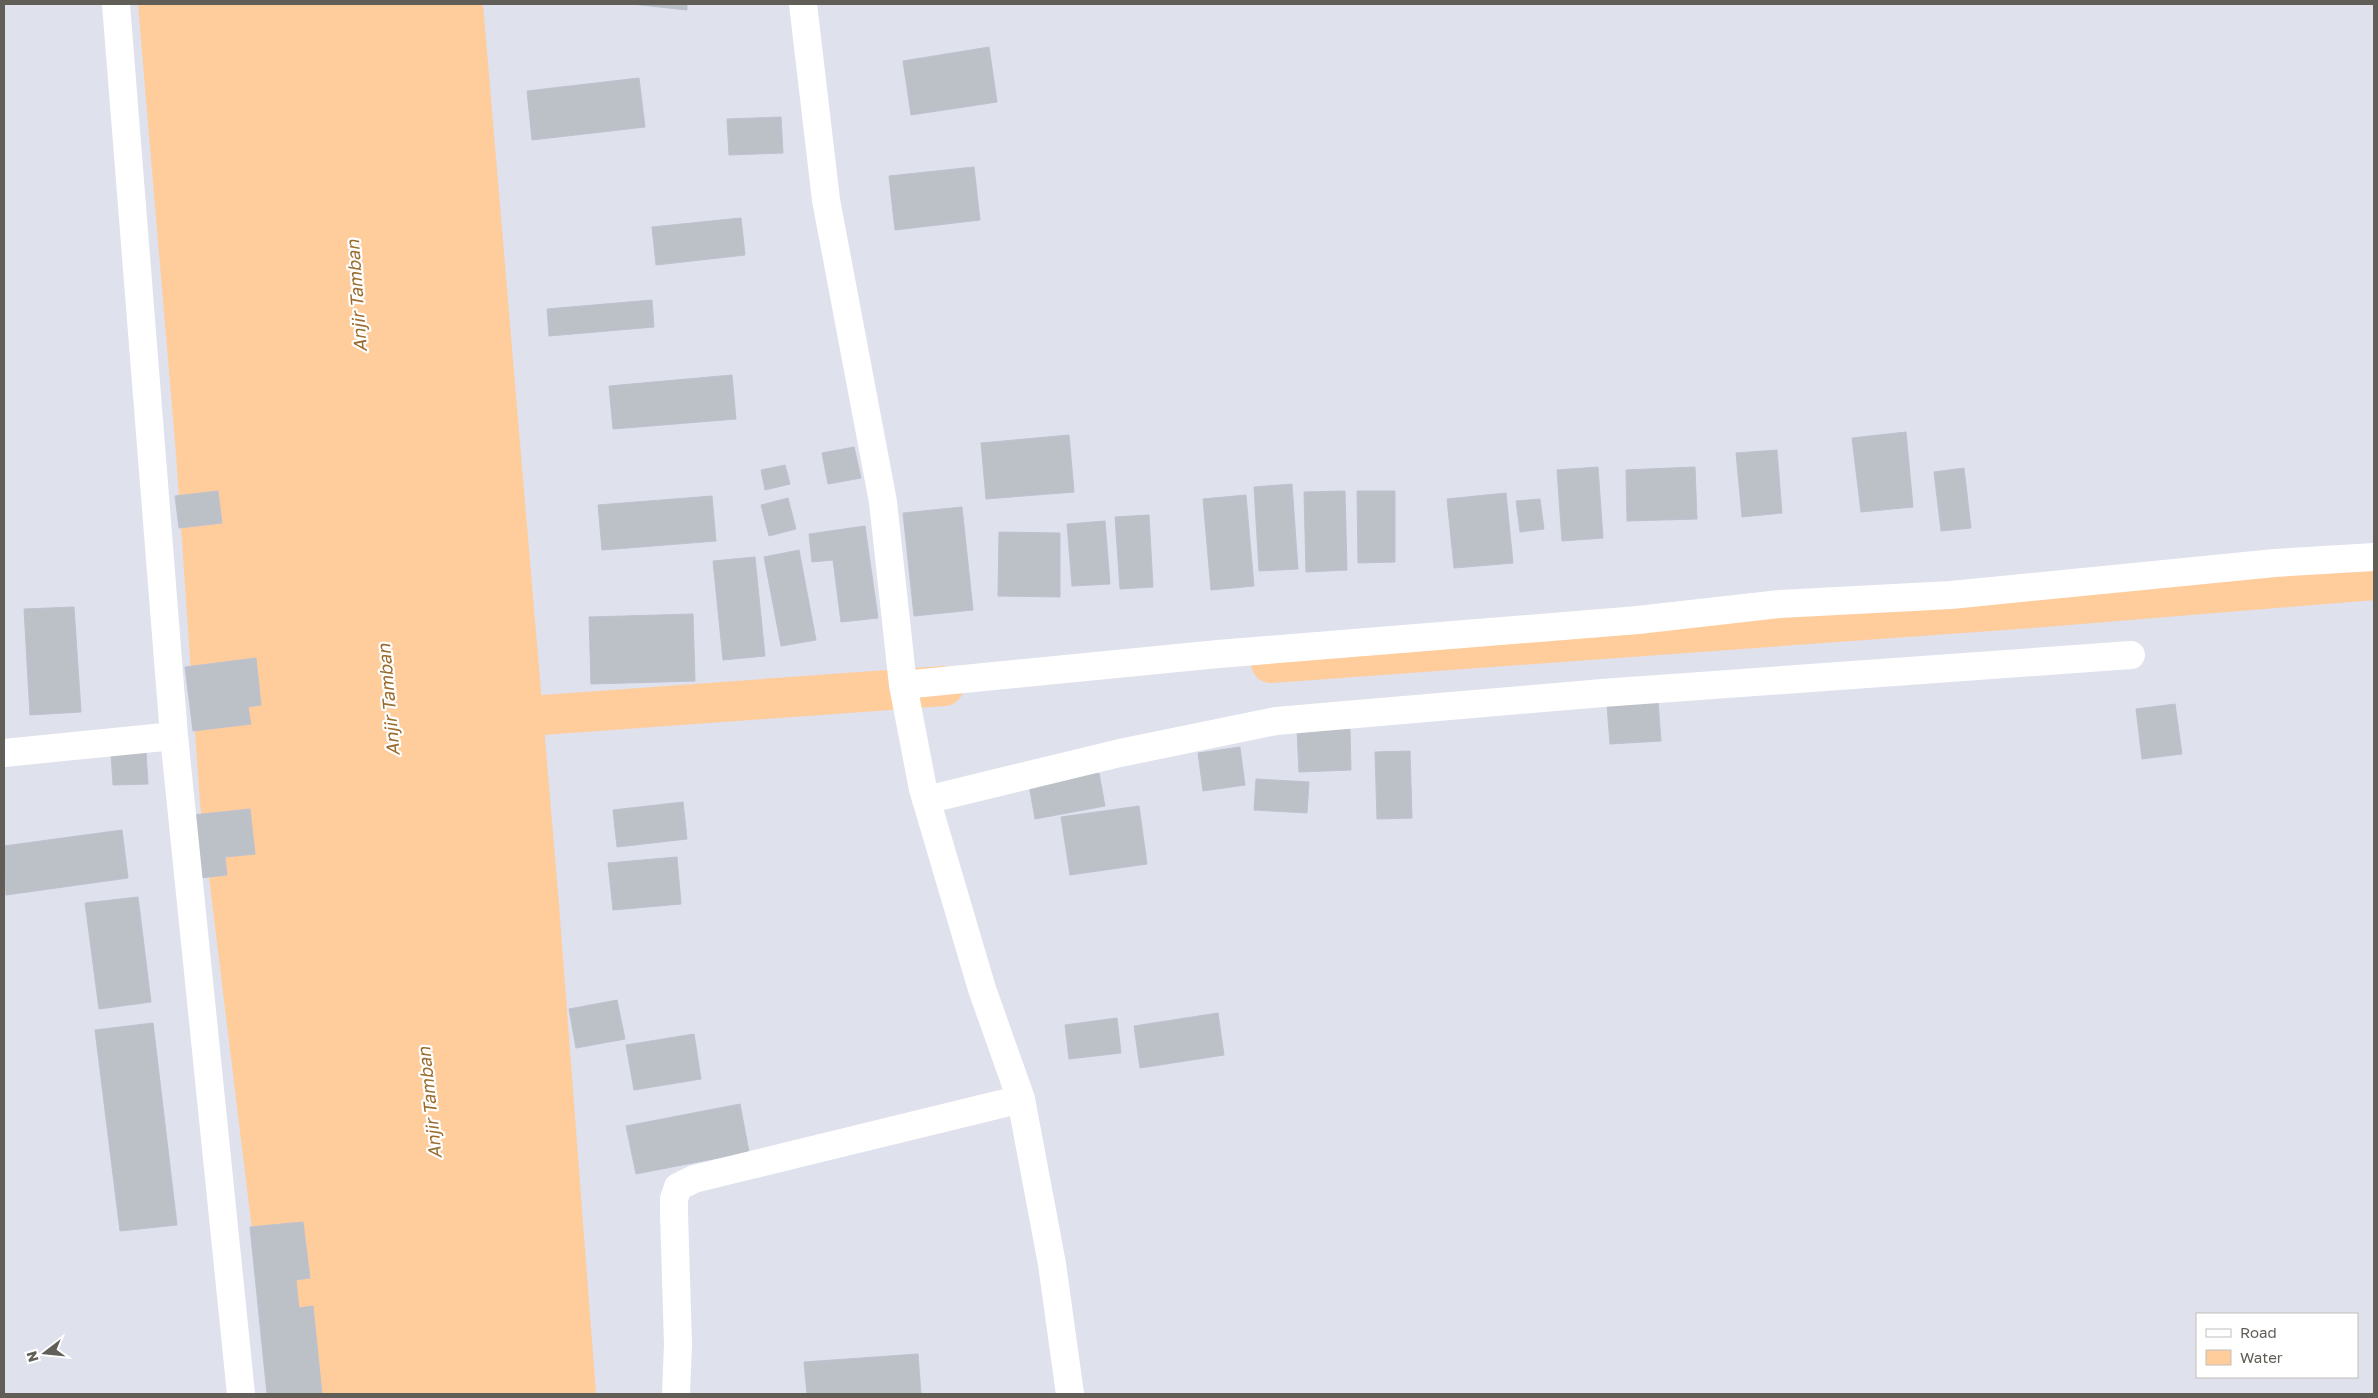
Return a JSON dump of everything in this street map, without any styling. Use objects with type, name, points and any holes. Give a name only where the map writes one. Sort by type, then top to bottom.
[{"type":"street","points":[[116,4],[174,736],[241,1394]]},
{"type":"street","points":[[803,4],[826,200],[883,502],[905,694],[925,795],[982,988],[1021,1099],[1052,1264],[1070,1394]]},
{"type":"street","points":[[905,694],[1218,654],[1638,620],[1780,604],[1951,595],[2275,563],[2374,557]]},
{"type":"street","points":[[925,795],[1120,752],[1276,721],[1602,693],[2131,655]]},
{"type":"street","points":[[4,753],[174,736]]},
{"type":"street","points":[[676,1394],[678,1344],[674,1199],[678,1186],[694,1179],[1021,1099]]},
{"type":"water","name":"Anjir Tamban","points":[[138,4],[483,4],[559,905],[596,1394],[272,1394],[200,803],[176,454]]},
{"type":"building","points":[[632,4],[687,4],[687,10]]},
{"type":"building","points":[[989,47],[997,102],[911,115],[903,61]]},
{"type":"building","points":[[639,78],[645,127],[532,140],[527,91]]},
{"type":"building","points":[[781,117],[783,153],[729,155],[727,119]]},
{"type":"building","points":[[974,167],[980,220],[895,230],[889,176]]},
{"type":"building","points":[[741,218],[745,255],[656,265],[652,227]]},
{"type":"building","points":[[652,300],[654,327],[549,336],[547,309]]},
{"type":"building","points":[[732,375],[736,419],[613,429],[609,386]]},
{"type":"building","points":[[1906,432],[1913,507],[1861,512],[1852,438]]},
{"type":"building","points":[[1069,435],[1074,492],[986,499],[981,443]]},
{"type":"building","points":[[854,447],[861,478],[828,484],[822,453]]},
{"type":"building","points":[[1777,450],[1782,513],[1742,517],[1736,453]]},
{"type":"building","points":[[785,465],[790,484],[765,490],[761,470]]},
{"type":"building","points":[[1598,467],[1603,538],[1562,541],[1557,470]]},
{"type":"building","points":[[1695,467],[1697,519],[1627,521],[1626,470]]},
{"type":"building","points":[[1964,468],[1971,528],[1941,531],[1934,472]]},
{"type":"building","points":[[1292,484],[1298,569],[1259,571],[1254,487]]},
{"type":"building","points":[[218,491],[222,523],[179,528],[175,496]]},
{"type":"building","points":[[1345,491],[1347,570],[1306,572],[1304,492]]},
{"type":"building","points":[[1357,491],[1395,491],[1395,562],[1358,563]]},
{"type":"building","points":[[1506,493],[1513,563],[1454,568],[1447,499]]},
{"type":"building","points":[[1246,495],[1254,586],[1211,590],[1203,499]]},
{"type":"building","points":[[712,496],[716,541],[602,550],[598,505]]},
{"type":"building","points":[[788,498],[796,529],[769,536],[761,505]]},
{"type":"building","points":[[1540,499],[1544,529],[1520,532],[1516,501]]},
{"type":"building","points":[[962,507],[973,610],[914,616],[903,513]]},
{"type":"building","points":[[1149,515],[1153,587],[1120,589],[1115,517]]},
{"type":"building","points":[[1105,521],[1110,584],[1072,586],[1067,524]]},
{"type":"building","points":[[865,526],[878,618],[841,622],[833,560],[812,562],[809,534]]},
{"type":"building","points":[[999,532],[1060,533],[1060,597],[998,596]]},
{"type":"building","points":[[799,550],[816,640],[781,646],[764,557]]},
{"type":"building","points":[[755,557],[765,656],[723,660],[713,561]]},
{"type":"building","points":[[74,607],[81,712],[30,715],[24,609]]},
{"type":"building","points":[[693,614],[695,681],[591,684],[589,617]]},
{"type":"building","points":[[256,658],[261,705],[248,707],[251,724],[193,731],[185,667]]},
{"type":"building","points":[[1658,701],[1661,741],[1610,744],[1607,705]]},
{"type":"building","points":[[2175,704],[2182,754],[2142,759],[2136,709]]},
{"type":"building","points":[[1350,729],[1351,770],[1299,772],[1297,730]]},
{"type":"building","points":[[1240,747],[1245,785],[1203,791],[1198,753]]},
{"type":"building","points":[[1410,751],[1412,818],[1377,819],[1375,752]]},
{"type":"building","points":[[146,752],[148,784],[113,785],[111,753]]},
{"type":"building","points":[[1099,773],[1105,806],[1035,819],[1029,785]]},
{"type":"building","points":[[1256,779],[1309,782],[1307,813],[1254,810]]},
{"type":"building","points":[[683,802],[687,839],[617,847],[613,810]]},
{"type":"building","points":[[1139,806],[1147,864],[1070,875],[1061,817]]},
{"type":"building","points":[[250,809],[255,854],[225,857],[227,875],[200,878],[193,815]]},
{"type":"building","points":[[122,830],[128,878],[6,895],[4,846]]},
{"type":"building","points":[[677,857],[681,904],[613,910],[608,863]]},
{"type":"building","points":[[138,897],[151,1002],[99,1009],[85,903]]},
{"type":"building","points":[[617,1000],[625,1039],[576,1048],[569,1009]]},
{"type":"building","points":[[1218,1013],[1224,1055],[1140,1068],[1134,1026]]},
{"type":"building","points":[[1117,1018],[1121,1053],[1069,1059],[1065,1025]]},
{"type":"building","points":[[153,1023],[177,1225],[120,1231],[95,1030]]},
{"type":"building","points":[[694,1034],[701,1079],[634,1090],[626,1045]]},
{"type":"building","points":[[740,1104],[749,1152],[636,1174],[626,1126]]},
{"type":"building","points":[[303,1222],[310,1278],[296,1280],[299,1308],[313,1306],[322,1394],[267,1394],[250,1227]]},
{"type":"building","points":[[918,1354],[921,1394],[807,1394],[804,1362]]},
{"type":"waterway","points":[[1271,663],[2031,608],[2374,580]]},
{"type":"waterway","points":[[488,719],[944,686]]}]
